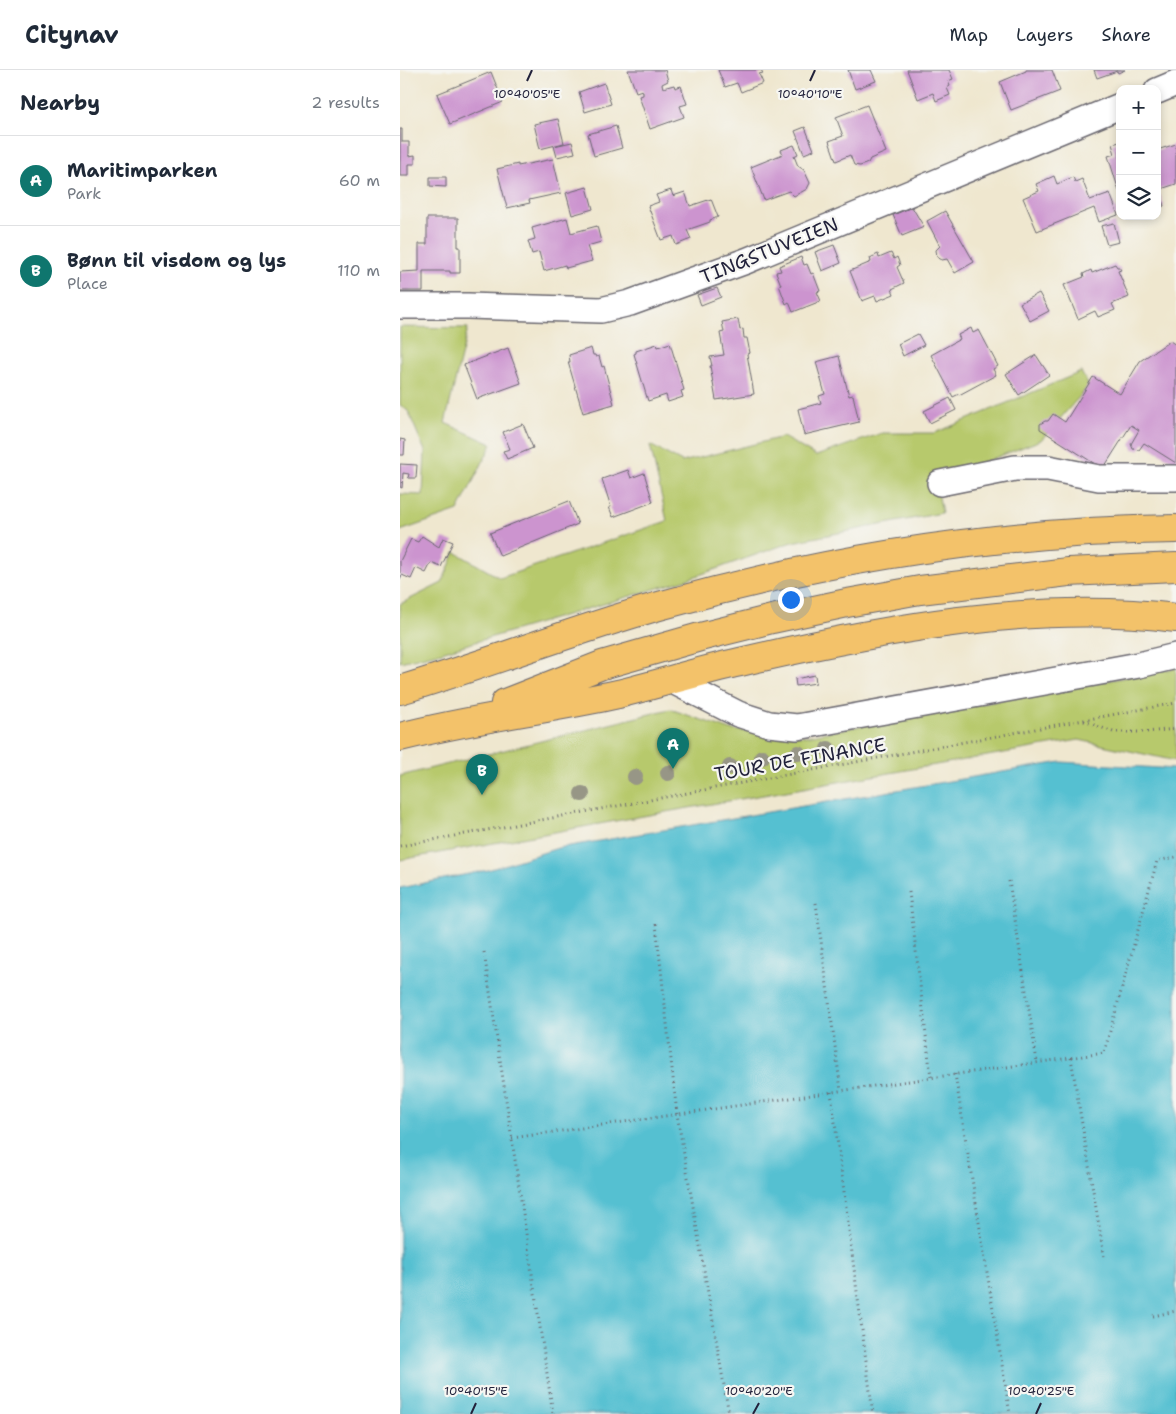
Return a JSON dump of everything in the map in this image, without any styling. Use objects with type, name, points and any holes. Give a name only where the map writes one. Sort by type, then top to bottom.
[{"type":"highway","points":[[400,690],[658,606],[748,583],[911,552],[994,541],[1099,532],[1176,529]]},
{"type":"highway","points":[[408,735],[503,703],[602,665],[772,619],[920,590],[1068,572],[1176,567]]},
{"type":"highway","points":[[408,735],[618,694],[740,662],[811,646],[942,624],[1004,616],[1057,612],[1100,612],[1176,618]]},
{"type":"street","points":[[1161,89],[1176,83]]},
{"type":"street","name":"TINGSTUVEIEN","points":[[400,306],[601,310],[630,303],[746,261],[1116,108]]},
{"type":"street","points":[[940,483],[1015,468],[1048,468],[1099,478],[1176,478]]},
{"type":"street","points":[[671,680],[738,714],[769,724],[797,727],[1140,665],[1176,656]]},
{"type":"path","name":"TOUR DE FINANCE","points":[[400,846],[1176,703]]},
{"type":"path","points":[[1083,720],[1113,732],[1146,732],[1176,729]]},
{"type":"path","points":[[512,1138],[1104,1053],[1157,861],[1176,856]]},
{"type":"path","points":[[1009,881],[1037,1062]]},
{"type":"path","points":[[909,892],[931,1078]]},
{"type":"path","points":[[816,903],[841,1091]]},
{"type":"path","points":[[656,924],[677,1114],[729,1414]]},
{"type":"path","points":[[484,952],[553,1414]]},
{"type":"path","points":[[1071,1058],[1104,1256]]},
{"type":"path","points":[[954,1074],[1010,1414]]},
{"type":"path","points":[[831,1092],[873,1414]]},
{"type":"path","points":[[1153,1316],[1176,1311]]},
{"type":"green space","points":[[400,327],[468,328],[445,423],[492,444],[458,511],[400,531],[400,494],[423,495],[425,451],[408,411],[400,405]]},
{"type":"green space","points":[[1081,372],[1089,386],[1041,440],[936,481],[942,513],[792,542],[685,580],[438,653],[400,662],[400,604],[442,583],[455,552],[500,578],[667,521],[650,445],[682,462],[783,437],[816,456],[882,433],[935,433]]},
{"type":"green space","points":[[1176,668],[1176,761],[1079,740],[400,860],[400,776],[670,709],[731,730],[806,736]]},
{"type":"water","points":[[1061,762],[1176,769],[1176,1414],[400,1414],[400,888],[488,870],[558,848]]},
{"type":"building","points":[[628,70],[665,70],[668,81],[662,84],[663,88],[674,85],[675,88],[681,86],[687,104],[680,106],[684,117],[650,129],[639,96],[643,95],[643,92],[642,90],[636,92]]},
{"type":"building","points":[[718,70],[761,70],[763,73],[759,74],[763,83],[741,92],[737,83],[725,87]]},
{"type":"building","points":[[848,70],[871,70],[876,81],[855,89]]},
{"type":"building","points":[[907,70],[949,70],[953,79],[948,81],[950,86],[947,88],[950,95],[936,101],[933,93],[918,99]]},
{"type":"building","points":[[1026,70],[1052,70],[1060,91],[1011,110],[1000,82]]},
{"type":"building","points":[[1094,70],[1125,70],[1097,78]]},
{"type":"building","points":[[491,72],[503,102],[450,124],[437,94]]},
{"type":"building","points":[[604,83],[611,104],[585,112],[579,92]]},
{"type":"building","points":[[867,105],[886,152],[860,166],[854,165],[850,155],[836,161],[829,141],[843,136],[836,117]]},
{"type":"building","points":[[558,119],[564,143],[540,149],[534,124]]},
{"type":"building","points":[[616,126],[622,148],[594,156],[588,134]]},
{"type":"building","points":[[805,127],[814,150],[804,154],[795,131]]},
{"type":"building","points":[[400,129],[402,129],[402,142],[409,142],[409,156],[415,155],[415,164],[409,164],[409,176],[400,176]]},
{"type":"building","points":[[572,142],[575,153],[557,157],[554,146]]},
{"type":"building","points":[[1116,143],[1116,181],[1108,156],[1115,154],[1112,144]]},
{"type":"building","points":[[1176,144],[1176,184],[1161,189],[1161,175],[1161,149]]},
{"type":"building","points":[[794,145],[798,154],[794,156],[798,166],[804,170],[810,183],[807,189],[794,196],[789,191],[764,200],[751,167],[783,154],[781,150]]},
{"type":"building","points":[[553,159],[561,193],[529,200],[530,203],[507,208],[497,169]]},
{"type":"building","points":[[1054,176],[1057,184],[1073,177],[1075,182],[1082,179],[1090,200],[1110,193],[1116,210],[1116,216],[1099,222],[1094,208],[1037,231],[1023,198],[1039,191],[1036,184]]},
{"type":"building","points":[[430,177],[446,177],[446,187],[430,186]]},
{"type":"building","points":[[587,187],[593,209],[572,215],[566,193]]},
{"type":"building","points":[[671,190],[673,196],[685,192],[690,206],[711,199],[718,217],[710,220],[710,222],[687,230],[691,239],[676,245],[673,236],[661,240],[648,206],[659,202],[656,195]]},
{"type":"building","points":[[912,207],[924,227],[902,236],[893,215]]},
{"type":"building","points":[[945,211],[974,262],[955,273],[947,259],[942,260],[937,257],[936,250],[940,246],[927,221]]},
{"type":"building","points":[[427,218],[458,218],[460,273],[423,271],[423,291],[400,291],[400,272],[419,271],[419,244],[427,244]]},
{"type":"building","points":[[567,218],[571,233],[597,226],[601,242],[587,246],[592,261],[566,268],[565,265],[544,271],[539,252],[532,254],[528,241],[535,239],[532,228]]},
{"type":"building","points":[[1114,223],[1119,242],[1107,245],[1101,226]]},
{"type":"building","points":[[834,245],[841,263],[822,271],[815,252]]},
{"type":"building","points":[[891,253],[894,259],[897,257],[900,265],[897,267],[904,283],[892,289],[894,294],[877,301],[875,296],[862,301],[850,271],[871,262],[870,258],[878,254],[879,258]]},
{"type":"building","points":[[801,257],[804,265],[807,264],[811,274],[813,273],[820,291],[817,292],[821,301],[793,312],[789,302],[786,304],[776,272],[781,271],[779,266]]},
{"type":"building","points":[[1115,264],[1121,270],[1118,271],[1129,297],[1112,304],[1115,310],[1098,317],[1095,311],[1078,319],[1064,285],[1084,277],[1083,274],[1091,270],[1092,273]]},
{"type":"building","points":[[717,288],[721,297],[701,305],[697,295]]},
{"type":"building","points":[[1039,293],[1049,311],[1030,321],[1020,303]]},
{"type":"building","points":[[738,319],[740,330],[743,329],[744,338],[747,338],[750,353],[747,354],[754,394],[716,400],[710,357],[724,355],[720,333],[724,332],[722,322]]},
{"type":"building","points":[[971,328],[973,333],[979,330],[998,366],[993,369],[996,375],[953,397],[931,355],[960,339],[958,335]]},
{"type":"building","points":[[918,334],[924,345],[903,356],[898,344]]},
{"type":"building","points":[[1170,341],[1176,345],[1176,463],[1144,443],[1139,450],[1133,449],[1131,444],[1139,430],[1131,425],[1103,469],[1040,429],[1040,424],[1048,421],[1053,414],[1065,422],[1093,377],[1120,394],[1140,361]]},
{"type":"building","points":[[670,343],[684,390],[681,391],[683,397],[668,402],[666,395],[648,401],[634,354],[636,351],[657,344],[658,347]]},
{"type":"building","points":[[508,348],[521,383],[477,399],[464,365]]},
{"type":"building","points":[[591,348],[593,355],[599,356],[602,367],[604,366],[614,404],[583,413],[568,362],[570,362],[569,355]]},
{"type":"building","points":[[1036,355],[1049,375],[1019,395],[1006,374]]},
{"type":"building","points":[[839,356],[849,396],[853,395],[859,422],[804,435],[798,409],[821,403],[819,396],[825,394],[816,362]]},
{"type":"building","points":[[950,398],[956,410],[930,423],[924,411]]},
{"type":"building","points":[[523,424],[533,448],[507,459],[503,451],[510,449],[503,432]]},
{"type":"building","points":[[400,439],[405,440],[404,455],[400,455]]},
{"type":"building","points":[[400,464],[417,465],[416,478],[408,478],[409,474],[403,473],[402,488],[400,487]]},
{"type":"building","points":[[628,470],[631,478],[644,473],[653,502],[613,517],[602,479]]},
{"type":"building","points":[[569,501],[578,524],[500,556],[490,533]]},
{"type":"building","points":[[422,536],[439,547],[443,538],[453,542],[441,567],[431,563],[426,573],[416,568],[411,579],[402,575],[400,579],[400,561],[411,539],[418,542]]},
{"type":"building","points":[[815,675],[816,683],[796,686],[795,679]]},
{"type":"place","name":"Maritimparken","points":[[673,769]]},
{"type":"place","name":"Bønn til visdom og lys","points":[[482,795]]}]
